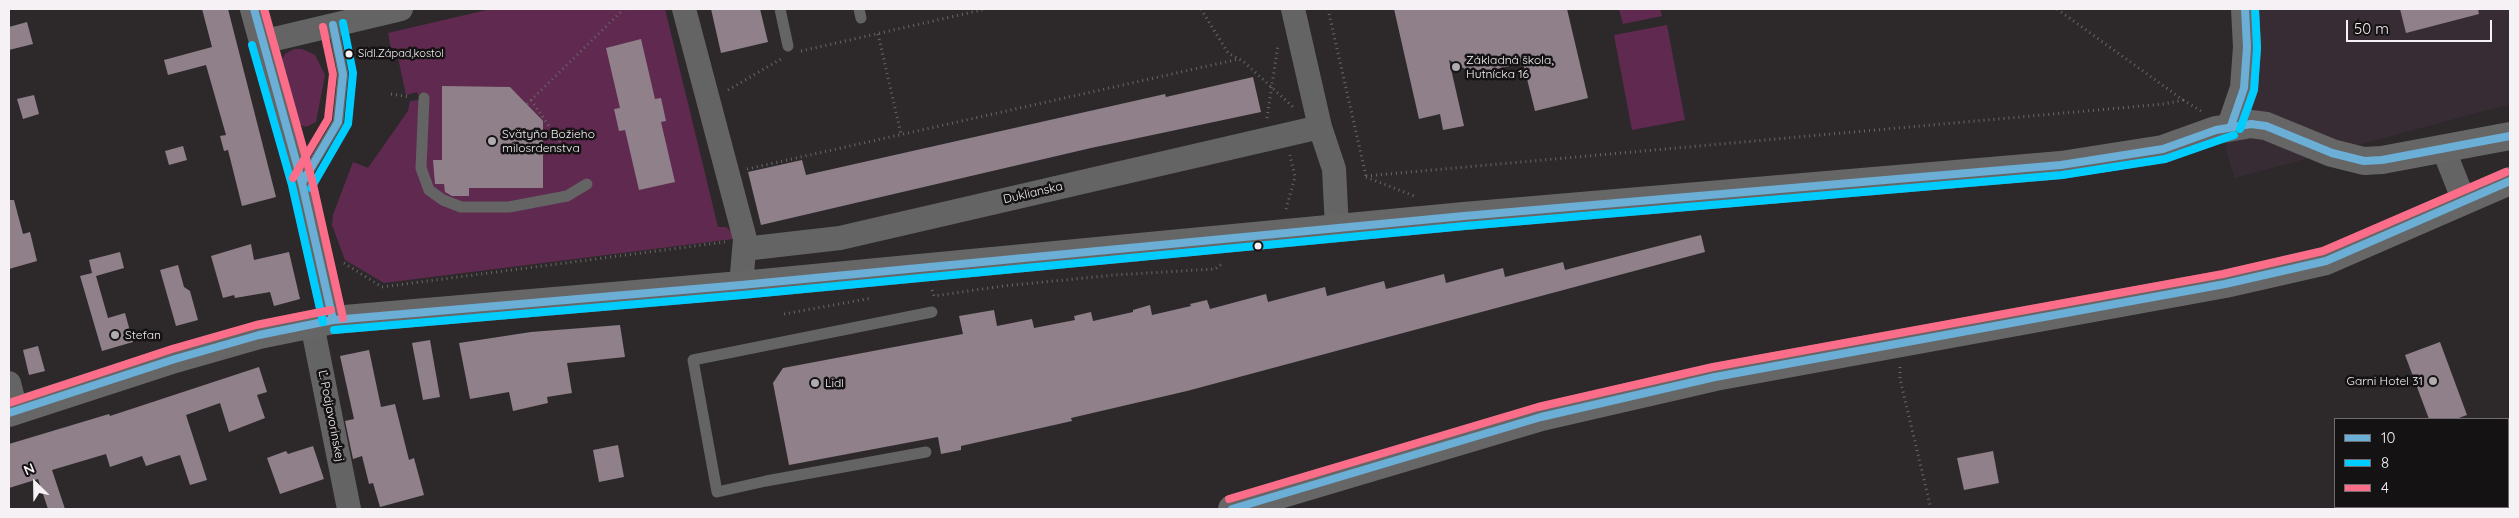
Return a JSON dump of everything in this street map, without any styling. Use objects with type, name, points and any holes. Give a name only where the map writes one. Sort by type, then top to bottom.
[{"type":"main road","points":[[254,9],[302,183],[323,322]]},
{"type":"main road","points":[[2231,126],[2244,88],[2247,47],[2245,9]]},
{"type":"main road","points":[[12,412],[175,359],[259,335],[323,322],[741,285],[1337,228],[2061,165],[2163,149],[2231,126],[2251,124],[2266,126],[2332,153],[2357,161],[2382,160],[2510,136]]},
{"type":"main road","points":[[1232,509],[1541,417],[1716,377],[2225,284],[2326,261],[2510,181]]},
{"type":"street","points":[[262,42],[401,9]]},
{"type":"street","points":[[684,9],[728,174],[744,244],[741,285]]},
{"type":"street","points":[[1293,9],[1320,126],[1334,169],[1337,228]]},
{"type":"street","name":"Duklianska","points":[[744,244],[840,238],[1275,130],[1320,126]]},
{"type":"street","points":[[2443,148],[2464,201]]},
{"type":"street","name":"Ľ. Podjavorinskej","points":[[323,322],[349,509]]},
{"type":"street","points":[[9,383],[12,412]]},
{"type":"lane","points":[[780,9],[788,50]]},
{"type":"lane","points":[[302,183],[338,122],[343,74],[333,25]]},
{"type":"lane","points":[[424,98],[421,168],[429,190],[443,200],[461,207],[509,208],[567,196],[587,184]]},
{"type":"lane","points":[[926,452],[766,480],[717,492],[693,360],[932,312]]},
{"type":"path","points":[[527,104],[624,9]]},
{"type":"path","points":[[708,97],[733,88],[788,50],[878,34],[986,9]]},
{"type":"path","points":[[1201,9],[1228,53],[1239,59],[1300,114]]},
{"type":"path","points":[[1328,9],[1366,176]]},
{"type":"path","points":[[1366,176],[2164,104],[2183,100],[2057,9]]},
{"type":"path","points":[[878,34],[902,134]]},
{"type":"path","points":[[1284,215],[1295,177],[1275,130],[1272,88],[1278,45],[1285,43]]},
{"type":"path","points":[[728,174],[1239,59]]},
{"type":"path","points":[[531,100],[562,145]]},
{"type":"path","points":[[1366,176],[1418,198]]},
{"type":"path","points":[[343,262],[382,287],[744,244]]},
{"type":"path","points":[[931,287],[934,296],[1003,286],[1096,277],[1215,269],[1228,260]]},
{"type":"path","points":[[784,314],[882,296]]},
{"type":"path","points":[[1899,344],[1900,379],[1931,509]]},
{"type":"shaded area","points":[[491,9],[665,9],[718,227],[726,227],[733,233],[733,239],[384,283],[345,260],[332,225],[333,215],[353,162],[368,168],[408,111],[410,101],[421,100],[417,92],[406,95],[396,48],[391,48],[388,33]]},
{"type":"shaded area","points":[[1619,9],[1660,9],[1662,16],[1623,24]]},
{"type":"shaded area","points":[[2241,9],[2510,9],[2510,104],[2235,178],[2226,151]]},
{"type":"shaded area","points":[[1667,25],[1685,120],[1632,130],[1614,35]]},
{"type":"shaded area","points":[[294,49],[302,49],[315,55],[325,75],[316,122],[306,127],[298,124],[281,61],[285,54]]},
{"type":"building","points":[[202,9],[228,9],[276,197],[242,206],[228,150],[224,151],[220,136],[226,135],[206,65],[168,75],[164,60],[212,47]]},
{"type":"building","points":[[711,9],[760,9],[768,42],[721,53]]},
{"type":"building","name":"Základná škola, Hutnícka 16","points":[[1394,9],[1567,9],[1588,98],[1535,111],[1523,63],[1474,74],[1449,60],[1464,126],[1443,130],[1440,114],[1419,119]]},
{"type":"building","points":[[2400,9],[2478,9],[2479,14],[2406,33]]},
{"type":"building","points":[[27,22],[33,44],[9,50],[9,27]]},
{"type":"building","points":[[641,39],[655,99],[661,98],[666,121],[661,122],[675,182],[639,190],[625,130],[619,131],[614,109],[620,108],[606,48]]},
{"type":"building","points":[[1253,77],[1261,112],[1091,148],[761,225],[748,172],[802,160],[806,175],[1165,94],[1166,97]]},
{"type":"building","name":"Svätyňa Božieho milosrdenstva","points":[[442,86],[510,87],[543,121],[543,188],[469,188],[469,196],[452,196],[445,192],[444,184],[435,184],[433,160],[442,160]]},
{"type":"building","points":[[34,95],[39,114],[23,119],[17,99]]},
{"type":"building","points":[[183,146],[187,160],[169,165],[165,151]]},
{"type":"building","points":[[9,200],[14,200],[23,234],[30,232],[37,261],[9,269]]},
{"type":"building","points":[[1701,235],[1705,252],[1187,391],[1071,418],[1072,421],[961,446],[961,450],[941,454],[938,437],[789,465],[773,383],[783,368],[963,334],[959,316],[994,310],[997,326],[1032,319],[1034,328],[1075,320],[1074,316],[1091,312],[1093,321],[1133,312],[1133,310],[1150,305],[1152,315],[1191,306],[1190,304],[1207,300],[1210,309],[1266,294],[1268,302],[1325,287],[1327,296],[1384,281],[1386,289],[1444,274],[1446,283],[1503,268],[1505,277],[1563,262],[1565,270]]},
{"type":"building","points":[[251,244],[254,260],[289,252],[300,299],[274,306],[270,292],[235,298],[234,295],[223,298],[211,256]]},
{"type":"building","points":[[120,252],[124,268],[96,276],[108,318],[125,313],[133,342],[102,351],[80,276],[92,273],[89,260]]},
{"type":"building","points":[[178,265],[184,287],[190,291],[198,320],[176,326],[160,270]]},
{"type":"building","points":[[620,325],[625,357],[567,363],[572,393],[547,397],[548,403],[513,411],[509,392],[470,399],[459,343],[531,332]]},
{"type":"building","points":[[430,340],[440,397],[423,400],[412,343]]},
{"type":"building","points":[[2440,342],[2467,415],[2459,418],[2429,418],[2405,355]]},
{"type":"building","points":[[38,346],[45,371],[29,375],[23,350]]},
{"type":"building","points":[[369,350],[381,407],[395,404],[409,460],[414,458],[424,495],[380,507],[373,483],[369,484],[362,456],[353,459],[345,421],[354,419],[340,356]]},
{"type":"building","points":[[259,367],[267,392],[257,395],[265,418],[229,432],[220,403],[186,415],[207,480],[190,485],[180,455],[146,466],[142,456],[110,467],[106,454],[52,470],[65,509],[48,509],[38,479],[9,488],[9,444],[109,414],[110,416]]},
{"type":"building","points":[[618,445],[624,477],[599,482],[593,450]]},
{"type":"building","points":[[313,446],[324,479],[280,494],[267,458],[286,451],[288,454]]},
{"type":"building","points":[[1993,451],[1999,483],[1964,490],[1957,458]]},
{"type":"transit line","name":"10","points":[[254,9],[302,183],[333,320]]},
{"type":"transit line","name":"4","points":[[264,9],[312,180],[343,318]]},
{"type":"transit line","name":"10","points":[[2231,126],[2244,88],[2247,47],[2245,9]]},
{"type":"transit line","name":"8","points":[[2240,129],[2254,90],[2257,48],[2255,9]]},
{"type":"transit line","name":"8","points":[[311,188],[348,124],[353,73],[343,23]]},
{"type":"transit line","name":"10","points":[[302,183],[338,122],[343,74],[333,25]]},
{"type":"transit line","name":"4","points":[[293,178],[328,119],[333,74],[323,27]]},
{"type":"transit line","name":"8","points":[[252,45],[292,185],[323,322]]},
{"type":"transit line","name":"10","points":[[9,413],[175,359],[259,335],[333,320],[741,285],[1464,216],[2061,165],[2163,149],[2216,130],[2251,124],[2266,126],[2332,153],[2364,161],[2382,160],[2510,136]]},
{"type":"transit line","name":"8","points":[[334,330],[742,295],[1465,226],[2062,175],[2165,159],[2234,135]]},
{"type":"transit line","name":"4","points":[[1229,499],[1538,407],[1713,367],[2223,274],[2323,251],[2506,172]]},
{"type":"transit line","name":"10","points":[[1232,509],[1541,417],[1715,377],[2225,284],[2326,261],[2510,181]]},
{"type":"transit line","name":"4","points":[[9,403],[172,349],[256,325],[331,310]]},
{"type":"place","name":"Sídl.Západ,kostol","points":[[349,54]]},
{"type":"place","name":"Základná škola, Hutnícka 16","points":[[1456,67]]},
{"type":"place","name":"Svätyňa Božieho milosrdenstva","points":[[492,141]]},
{"type":"place","name":"Stefan","points":[[115,335]]},
{"type":"place","name":"Garni Hotel 31","points":[[2433,381]]},
{"type":"place","name":"Lidl","points":[[815,383]]}]
